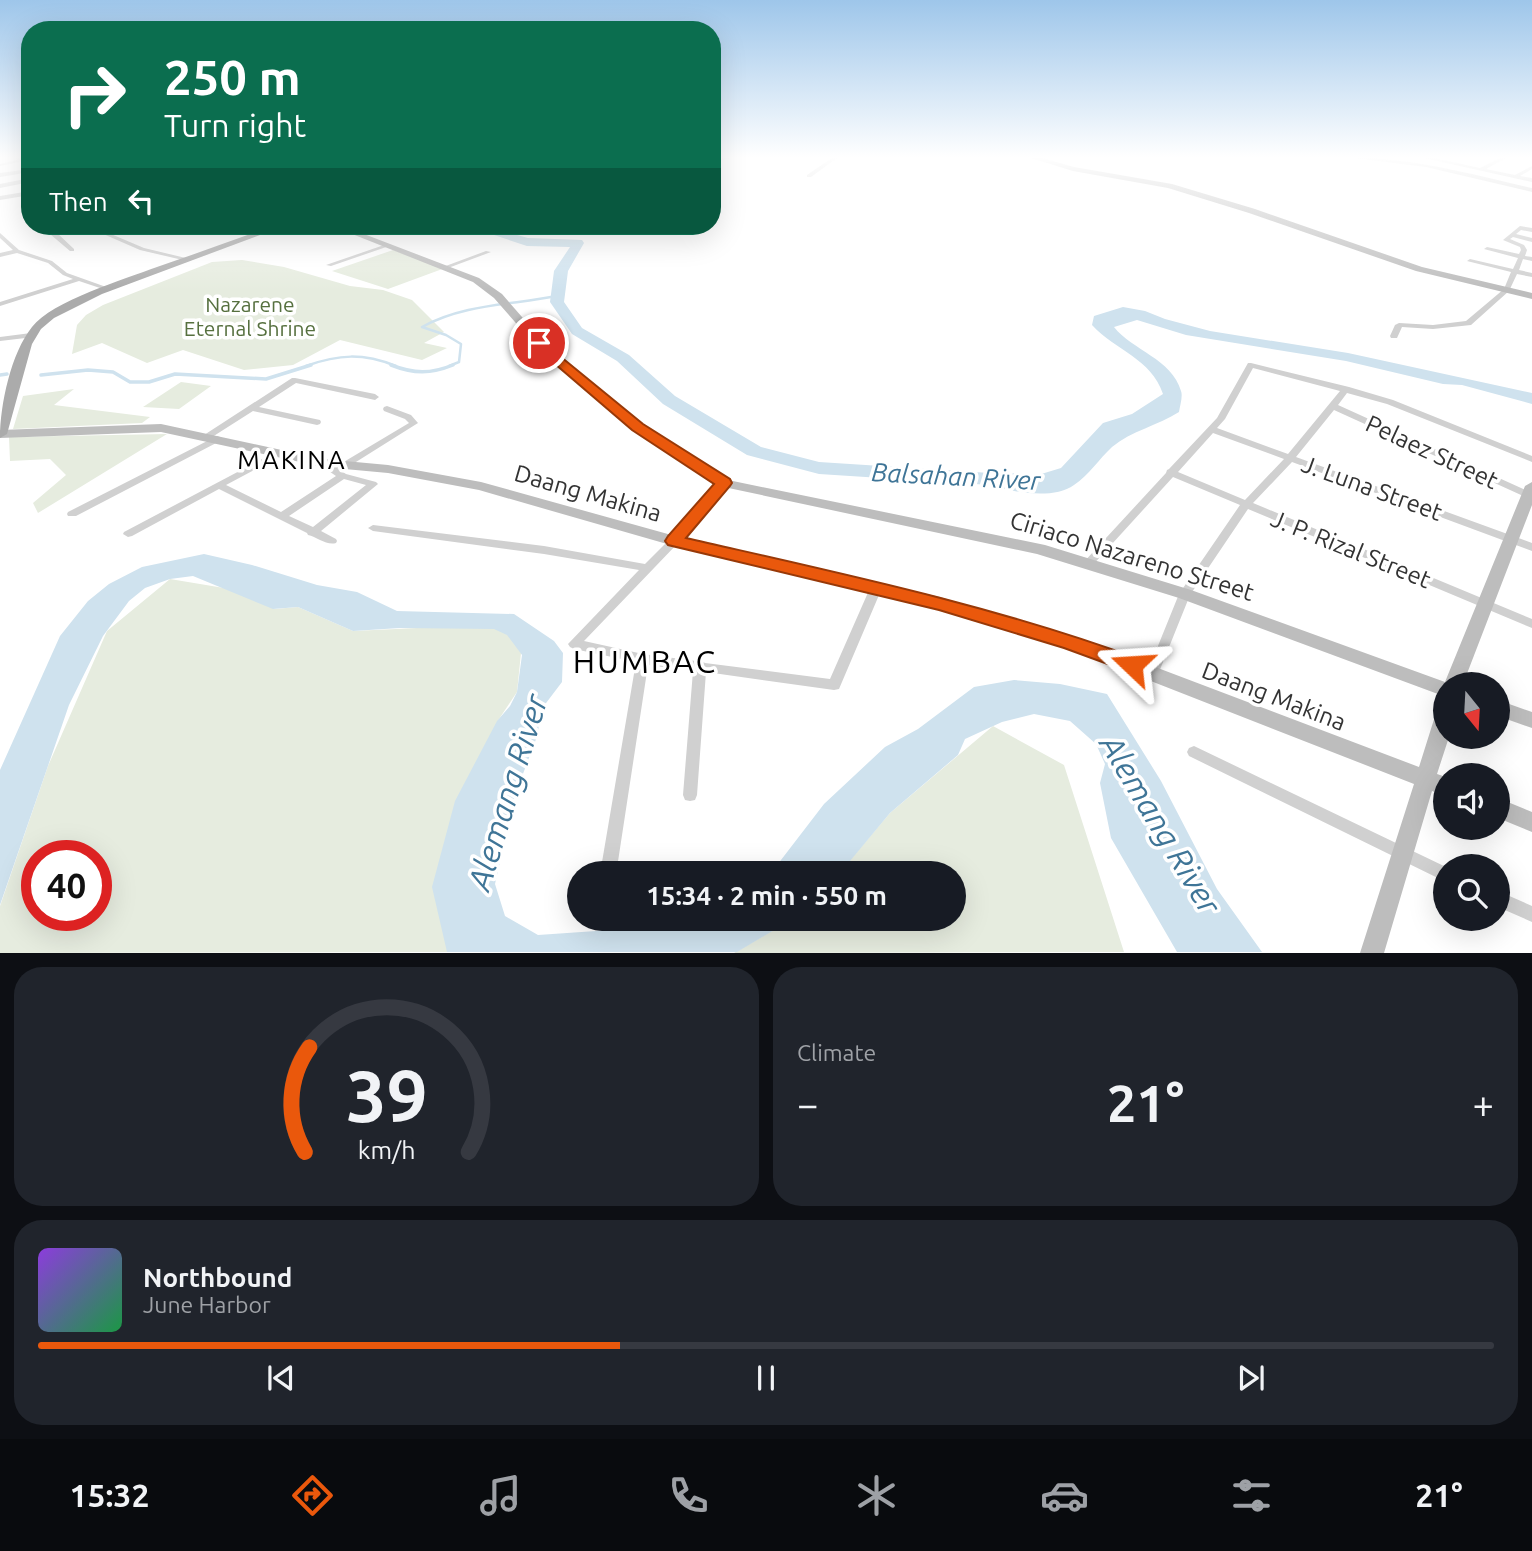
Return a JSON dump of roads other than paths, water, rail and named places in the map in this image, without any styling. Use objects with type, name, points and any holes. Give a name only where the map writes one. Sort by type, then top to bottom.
[{"type":"main road","points":[[0,434],[26,344],[41,323],[59,310],[106,288],[255,235]]},
{"type":"street","points":[[1221,202],[1419,269],[1532,296]]},
{"type":"street","points":[[1394,336],[1399,325],[1433,327],[1468,323],[1507,290],[1524,250],[1522,246],[1506,240],[1520,228],[1532,230]]},
{"type":"street","points":[[54,235],[72,250]]},
{"type":"street","points":[[109,235],[142,249],[187,259]]},
{"type":"street","name":"Ciriaco Nazareno Street","points":[[361,235],[476,279],[505,304],[539,343],[637,427],[724,483],[1039,549],[1185,594],[1433,685]]},
{"type":"street","points":[[0,236],[4,245],[50,262],[65,274],[106,288]]},
{"type":"street","points":[[1511,236],[1532,240]]},
{"type":"street","points":[[329,265],[389,245]]},
{"type":"street","points":[[1487,249],[1532,260]]},
{"type":"street","points":[[0,255],[17,251]]},
{"type":"street","points":[[446,267],[488,252]]},
{"type":"street","points":[[1470,261],[1532,275]]},
{"type":"street","points":[[0,304],[79,279]]},
{"type":"street","points":[[0,339],[31,335]]},
{"type":"street","points":[[1087,564],[1221,419],[1251,365],[1346,388],[1390,402],[1532,459]]},
{"type":"street","points":[[72,514],[211,438],[292,381],[298,380],[375,397]]},
{"type":"street","points":[[1153,673],[1185,594],[1245,506],[1290,458],[1346,388]]},
{"type":"street","name":"Pelaez Street","points":[[1333,406],[1530,493]]},
{"type":"street","points":[[253,408],[317,422]]},
{"type":"street","points":[[281,516],[414,423],[408,417],[387,410]]},
{"type":"street","name":"Daang Makina","points":[[0,434],[161,428],[323,463],[344,471],[388,469],[481,486],[674,541],[940,603],[1070,642],[1433,782]]},
{"type":"street","name":"J. Luna Street","points":[[1211,429],[1532,547]]},
{"type":"street","points":[[128,534],[279,453]]},
{"type":"street","points":[[312,533],[373,484],[344,471]]},
{"type":"street","name":"J. P. Rizal Street","points":[[1170,472],[1245,506],[1532,624]]},
{"type":"street","points":[[724,483],[674,541],[574,644],[643,659],[834,685],[876,588]]},
{"type":"street","points":[[220,486],[332,541]]},
{"type":"street","points":[[1459,672],[1530,493]]},
{"type":"street","points":[[373,528],[647,568]]},
{"type":"street","points":[[610,861],[643,659]]},
{"type":"street","points":[[690,795],[700,665]]},
{"type":"street","points":[[1510,712],[1532,720]]},
{"type":"street","points":[[1194,752],[1433,869]]},
{"type":"street","points":[[1372,953],[1402,855],[1433,789]]},
{"type":"street","points":[[1510,813],[1532,822]]},
{"type":"street","points":[[1510,904],[1532,914]]},
{"type":"water","points":[[1123,307],[1210,331],[1348,353],[1532,393],[1532,404],[1462,385],[1443,384],[1346,361],[1186,335],[1137,320],[1114,327],[1161,363],[1176,380],[1182,393],[1179,412],[1120,441],[1079,481],[1063,491],[1019,492],[964,477],[995,472],[1038,475],[1061,468],[1103,423],[1132,414],[1163,394],[1142,363],[1092,325],[1094,316]]},
{"type":"water","name":"Alemang River","points":[[204,554],[317,585],[357,592],[397,611],[514,614],[554,641],[563,653],[562,682],[540,711],[538,734],[515,795],[495,884],[505,916],[538,935],[596,931],[773,931],[737,952],[447,952],[432,887],[455,801],[497,721],[510,706],[517,692],[522,655],[507,635],[494,629],[400,628],[353,631],[298,607],[273,609],[193,576],[170,579],[145,588],[129,601],[103,636],[69,705],[0,905],[0,770],[60,636],[88,601],[109,584],[142,567]]},
{"type":"water","name":"Alemang River","points":[[1014,680],[1060,684],[1107,694],[1161,781],[1217,889],[1262,952],[1177,952],[1111,838],[1100,783],[1105,764],[1096,744],[1070,721],[1034,714],[1002,722],[965,739],[958,755],[890,813],[850,861],[780,861],[824,804],[885,747],[918,729],[974,687]]},
{"type":"waterway","name":"Balsahan River","points":[[503,235],[527,242],[578,243],[561,271],[557,302],[577,331],[623,358],[669,400],[754,451],[819,468],[990,479]]},
{"type":"waterway","points":[[449,366],[459,362],[461,344],[446,335],[422,327],[471,309],[557,296]]},
{"type":"waterway","points":[[306,366],[340,357],[362,357],[396,366]]},
{"type":"waterway","points":[[41,375],[88,370],[113,372],[130,382],[149,382],[175,374],[266,379],[311,365]]},
{"type":"waterway","points":[[391,365],[422,372],[453,365]]},
{"type":"waterway","points":[[0,375],[7,374]]},
{"type":"district","name":"MAKINA","points":[[292,459]]},
{"type":"district","name":"HUMBAC","points":[[645,661]]},
{"type":"park label","name":"Nazarene Eternal Shrine","points":[[250,316]]}]
